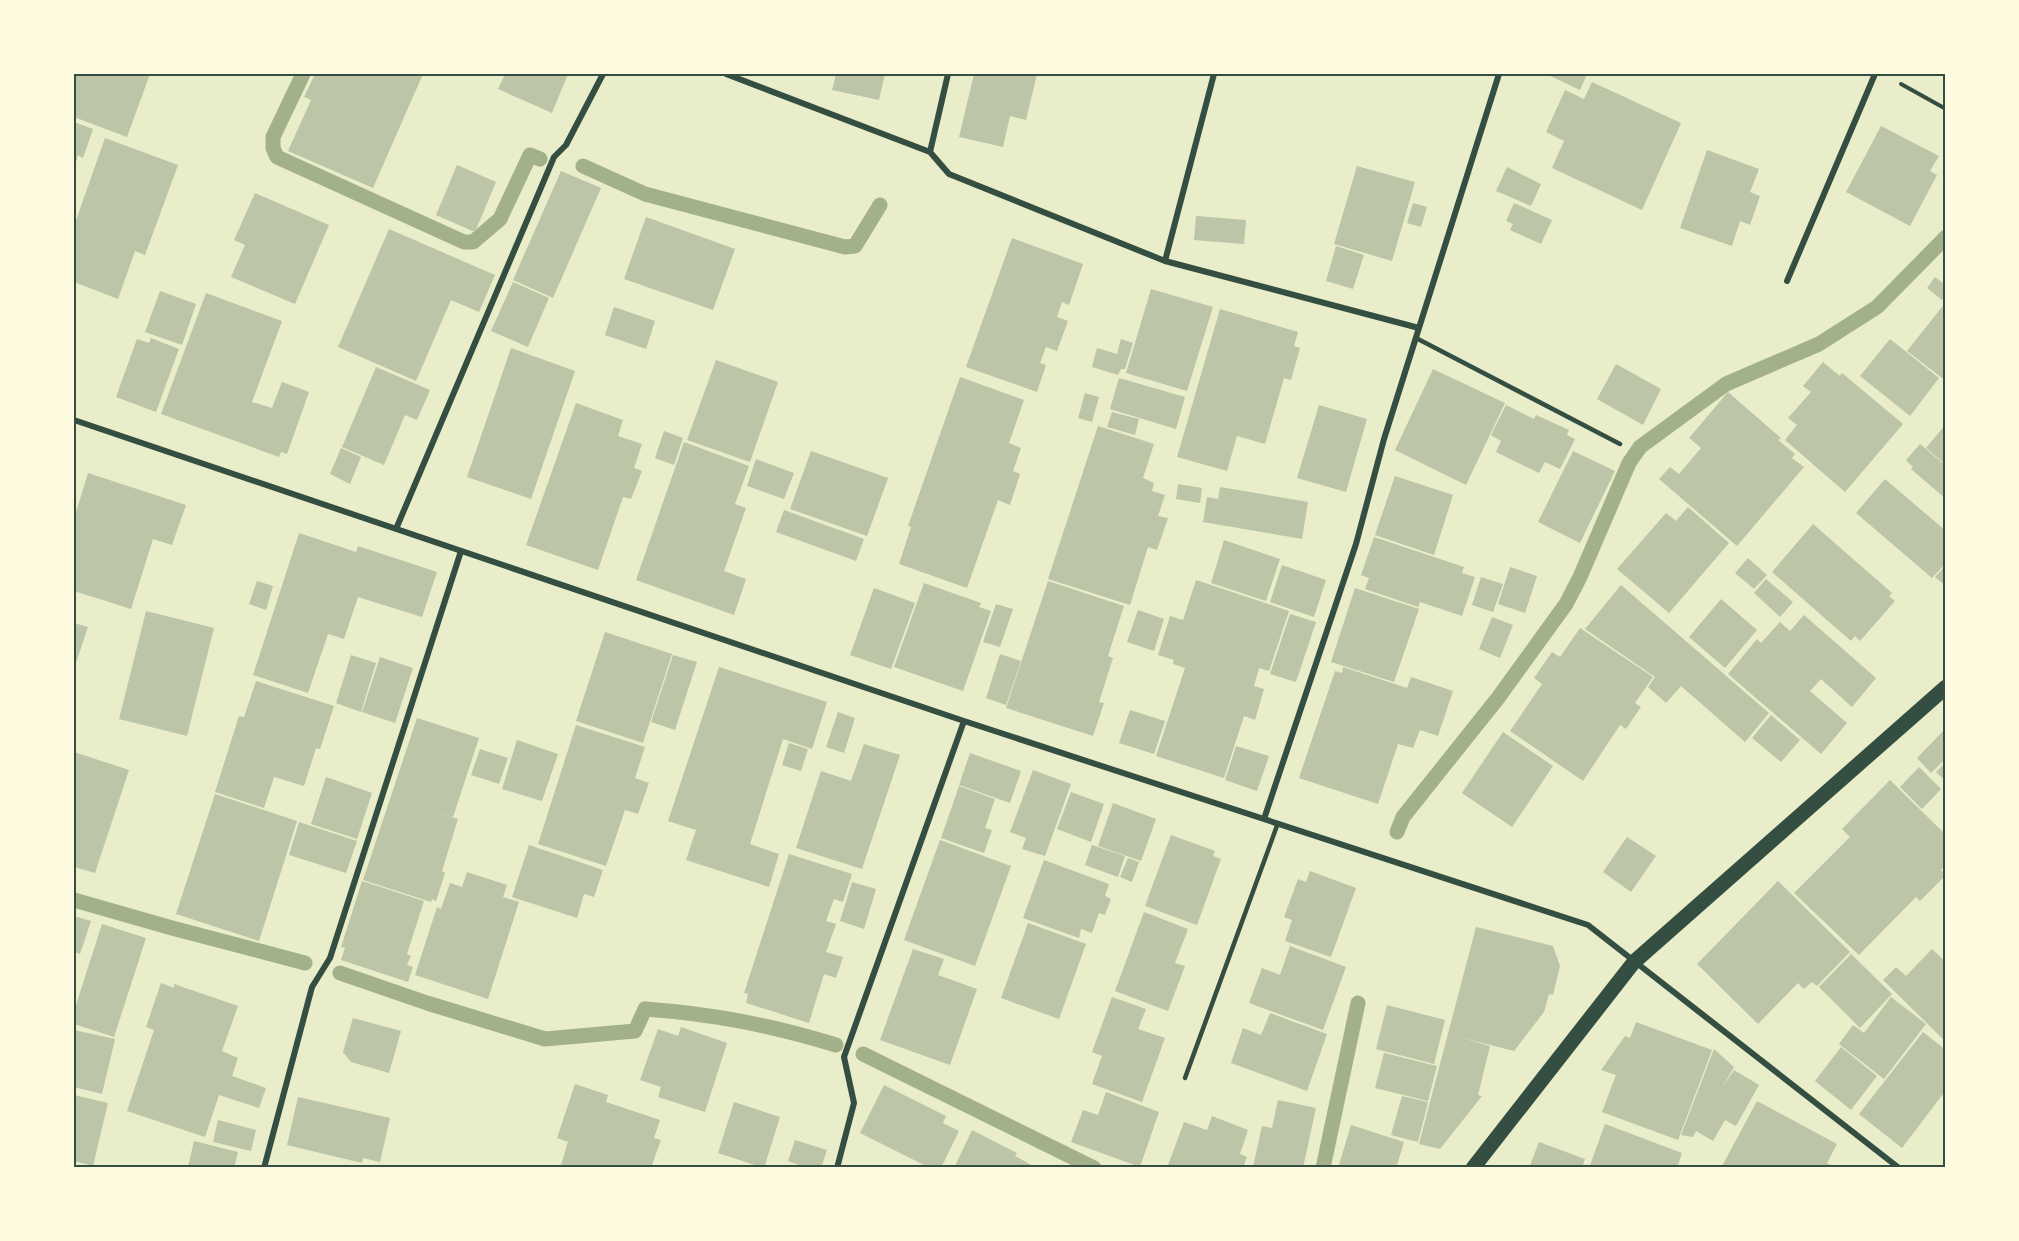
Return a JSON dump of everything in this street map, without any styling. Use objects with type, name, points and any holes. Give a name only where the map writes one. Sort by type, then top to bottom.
[{"type":"main road","points":[[1473,1167],[1634,962],[1946,687]]},
{"type":"street","points":[[396,529],[554,157],[566,145],[603,74]]},
{"type":"street","points":[[726,74],[930,152],[949,174],[1165,261],[1419,328]]},
{"type":"street","points":[[930,152],[948,74]]},
{"type":"street","points":[[1165,261],[1214,74]]},
{"type":"street","points":[[1264,819],[1356,544],[1384,439],[1499,74]]},
{"type":"street","points":[[1787,281],[1875,74]]},
{"type":"street","points":[[74,420],[964,721],[1588,925],[1899,1167]]},
{"type":"street","points":[[264,1167],[312,987],[330,958],[461,551]]},
{"type":"street","points":[[837,1167],[854,1103],[844,1057],[964,721]]},
{"type":"lane","points":[[1416,338],[1620,444]]},
{"type":"lane","points":[[1185,1078],[1278,823]]},
{"type":"path","points":[[1900,84],[1946,109]]},
{"type":"building","points":[[74,74],[150,74],[127,137],[74,117]]},
{"type":"building","points":[[315,74],[423,74],[373,188],[288,151],[311,100],[304,97]]},
{"type":"building","points":[[505,74],[568,74],[552,113],[498,89]]},
{"type":"building","points":[[831,74],[885,74],[879,100],[832,90],[836,75]]},
{"type":"building","points":[[974,74],[1037,74],[1026,120],[1010,116],[1003,147],[959,137]]},
{"type":"building","points":[[1546,74],[1587,74],[1580,90]]},
{"type":"building","points":[[1592,82],[1681,123],[1642,210],[1552,168],[1564,141],[1546,132],[1565,90],[1584,99]]},
{"type":"building","points":[[74,122],[93,129],[83,158],[78,155],[76,162],[74,162]]},
{"type":"building","points":[[1881,126],[1939,156],[1930,171],[1937,175],[1910,226],[1846,192]]},
{"type":"building","points":[[105,138],[178,165],[145,255],[135,251],[118,299],[74,282],[74,226]]},
{"type":"building","points":[[1707,150],[1759,169],[1750,192],[1760,196],[1750,225],[1740,221],[1732,246],[1680,228]]},
{"type":"building","points":[[457,165],[496,182],[475,232],[436,215]]},
{"type":"building","points":[[1357,166],[1415,182],[1392,261],[1334,244]]},
{"type":"building","points":[[1507,167],[1541,184],[1531,206],[1496,191]]},
{"type":"building","points":[[561,171],[601,188],[553,298],[513,280]]},
{"type":"building","points":[[255,193],[329,225],[295,304],[231,277],[245,245],[234,240]]},
{"type":"building","points":[[1413,203],[1427,207],[1421,227],[1407,223]]},
{"type":"building","points":[[1514,203],[1552,220],[1541,244],[1510,230],[1513,224],[1506,221]]},
{"type":"building","points":[[1196,216],[1246,220],[1244,244],[1194,240]]},
{"type":"building","points":[[646,217],[735,249],[713,310],[624,279]]},
{"type":"building","points":[[389,229],[495,275],[479,312],[451,300],[416,381],[338,347]]},
{"type":"building","points":[[1012,238],[1083,264],[1069,305],[1062,302],[1057,317],[1068,321],[1057,351],[1046,347],[1040,363],[1046,365],[1037,392],[966,367]]},
{"type":"building","points":[[1336,246],[1364,255],[1353,289],[1326,281]]},
{"type":"building","points":[[1935,277],[1946,285],[1946,296],[1942,300],[1927,288]]},
{"type":"building","points":[[513,282],[549,298],[528,347],[491,331]]},
{"type":"building","points":[[1151,289],[1213,307],[1187,391],[1126,373]]},
{"type":"building","points":[[160,291],[196,304],[182,345],[145,332]]},
{"type":"building","points":[[206,293],[282,321],[252,402],[272,408],[282,382],[309,392],[287,454],[281,452],[279,457],[161,414]]},
{"type":"building","points":[[1946,302],[1946,381],[1907,351]]},
{"type":"building","points":[[614,307],[655,321],[646,349],[605,335]]},
{"type":"building","points":[[1220,309],[1298,332],[1294,346],[1300,348],[1291,380],[1284,378],[1265,444],[1237,436],[1227,471],[1177,457]]},
{"type":"building","points":[[151,338],[179,349],[156,412],[116,397],[137,339],[149,343]]},
{"type":"building","points":[[1121,339],[1133,343],[1125,369],[1121,369],[1118,375],[1092,367],[1097,348],[1117,354]]},
{"type":"building","points":[[1890,339],[1939,378],[1910,416],[1860,376]]},
{"type":"building","points":[[511,348],[575,371],[531,499],[467,477]]},
{"type":"building","points":[[716,360],[778,382],[750,462],[687,440]]},
{"type":"building","points":[[1823,362],[1840,376],[1842,373],[1903,424],[1845,492],[1785,440],[1797,425],[1788,418],[1811,392],[1803,386]]},
{"type":"building","points":[[1616,364],[1661,389],[1643,425],[1597,399]]},
{"type":"building","points":[[376,367],[430,390],[417,420],[405,415],[384,465],[342,447]]},
{"type":"building","points":[[1433,369],[1505,403],[1466,485],[1395,450]]},
{"type":"building","points":[[960,377],[1024,400],[1009,443],[1021,448],[1013,471],[1020,474],[1010,505],[998,500],[967,588],[899,564],[911,527],[908,526]]},
{"type":"building","points":[[1119,378],[1185,397],[1176,429],[1110,409]]},
{"type":"building","points":[[1728,392],[1781,438],[1778,440],[1795,454],[1792,458],[1804,467],[1737,546],[1659,479],[1670,467],[1679,474],[1701,448],[1689,438]]},
{"type":"building","points":[[1085,393],[1099,397],[1092,422],[1078,418]]},
{"type":"building","points":[[576,403],[623,420],[618,436],[642,444],[634,468],[642,471],[631,499],[623,497],[598,570],[526,545]]},
{"type":"building","points":[[1319,405],[1367,419],[1346,492],[1297,478]]},
{"type":"building","points":[[1506,405],[1534,419],[1536,415],[1569,430],[1567,435],[1575,439],[1560,469],[1545,462],[1539,473],[1496,452],[1501,441],[1491,435]]},
{"type":"building","points":[[1112,412],[1139,419],[1135,435],[1107,427]]},
{"type":"building","points":[[1946,424],[1946,465],[1926,448]]},
{"type":"building","points":[[1098,426],[1154,444],[1143,478],[1154,483],[1152,491],[1165,495],[1158,516],[1168,518],[1157,550],[1148,547],[1130,605],[1048,579]]},
{"type":"building","points":[[664,431],[683,438],[674,465],[655,458]]},
{"type":"building","points":[[684,442],[749,466],[735,504],[746,508],[724,571],[746,579],[734,615],[636,580]]},
{"type":"building","points":[[1920,444],[1946,466],[1946,499],[1911,469],[1913,467],[1906,460]]},
{"type":"building","points":[[341,448],[361,457],[350,484],[330,474]]},
{"type":"building","points":[[811,451],[888,478],[867,536],[790,509]]},
{"type":"building","points":[[1573,451],[1615,471],[1580,543],[1538,522]]},
{"type":"building","points":[[756,459],[794,473],[784,499],[747,486]]},
{"type":"building","points":[[88,473],[186,505],[172,545],[153,539],[131,609],[74,591],[74,512],[76,512]]},
{"type":"building","points":[[1395,476],[1453,495],[1434,555],[1375,535]]},
{"type":"building","points":[[1885,479],[1946,531],[1946,563],[1932,578],[1856,513]]},
{"type":"building","points":[[1178,484],[1202,488],[1200,503],[1176,499]]},
{"type":"building","points":[[1220,487],[1308,502],[1302,539],[1203,522],[1207,497],[1218,499]]},
{"type":"building","points":[[1688,507],[1729,543],[1669,613],[1617,569],[1666,513],[1676,521]]},
{"type":"building","points":[[784,510],[864,539],[856,561],[776,532]]},
{"type":"building","points":[[1813,524],[1892,593],[1889,596],[1895,601],[1860,641],[1855,636],[1851,641],[1772,572]]},
{"type":"building","points":[[299,533],[356,552],[358,546],[437,572],[422,617],[358,597],[344,639],[328,634],[308,693],[253,675]]},
{"type":"building","points":[[1374,537],[1464,567],[1462,573],[1475,577],[1462,616],[1420,602],[1418,607],[1365,589],[1369,578],[1361,575]]},
{"type":"building","points":[[1224,540],[1280,559],[1266,601],[1211,583]]},
{"type":"building","points":[[1748,558],[1767,575],[1754,589],[1735,573]]},
{"type":"building","points":[[1282,565],[1326,580],[1314,617],[1270,602]]},
{"type":"building","points":[[1946,565],[1946,586],[1935,577]]},
{"type":"building","points":[[1510,567],[1537,576],[1525,613],[1498,604]]},
{"type":"building","points":[[1481,577],[1503,584],[1493,612],[1472,605]]},
{"type":"building","points":[[1766,579],[1793,602],[1780,617],[1754,593]]},
{"type":"building","points":[[1196,580],[1289,611],[1269,671],[1259,668],[1254,686],[1264,689],[1255,720],[1244,716],[1224,778],[1156,756],[1185,668],[1173,664],[1174,660],[1158,655],[1170,616],[1183,620]]},
{"type":"building","points":[[257,581],[273,586],[266,610],[249,604]]},
{"type":"building","points":[[1048,581],[1124,606],[1108,656],[1113,658],[1099,702],[1104,703],[1093,736],[1006,708]]},
{"type":"building","points":[[924,583],[981,603],[979,607],[991,611],[963,691],[894,667]]},
{"type":"building","points":[[1621,585],[1769,713],[1745,742],[1681,686],[1666,703],[1648,687],[1655,677],[1585,629]]},
{"type":"building","points":[[874,588],[915,603],[891,669],[850,655]]},
{"type":"building","points":[[1355,588],[1419,609],[1394,682],[1331,662]]},
{"type":"building","points":[[1721,599],[1757,630],[1725,668],[1689,637]]},
{"type":"building","points":[[996,604],[1013,609],[1000,647],[983,642]]},
{"type":"building","points":[[1138,610],[1164,619],[1154,651],[1127,642]]},
{"type":"building","points":[[146,611],[214,628],[187,736],[119,719]]},
{"type":"building","points":[[1290,614],[1316,622],[1296,682],[1270,674]]},
{"type":"building","points":[[1804,615],[1876,678],[1852,707],[1821,679],[1810,691],[1847,723],[1821,754],[1728,674],[1757,639],[1761,643],[1780,622],[1790,631]]},
{"type":"building","points":[[1492,617],[1513,625],[1500,658],[1479,649]]},
{"type":"building","points":[[74,623],[88,627],[74,669]]},
{"type":"building","points":[[1580,628],[1653,677],[1635,703],[1641,707],[1626,729],[1620,725],[1583,781],[1510,731],[1542,684],[1534,678],[1552,652],[1560,657]]},
{"type":"building","points":[[605,632],[672,654],[643,743],[576,721]]},
{"type":"building","points":[[1000,654],[1021,661],[1006,705],[986,698]]},
{"type":"building","points":[[351,655],[376,663],[361,712],[336,703]]},
{"type":"building","points":[[673,655],[697,662],[675,730],[651,722]]},
{"type":"building","points":[[380,657],[413,668],[395,723],[362,712]]},
{"type":"building","points":[[719,667],[827,702],[812,749],[783,739],[750,844],[779,854],[769,887],[686,860],[696,830],[668,821]]},
{"type":"building","points":[[1343,667],[1407,688],[1411,677],[1453,691],[1438,736],[1420,730],[1413,748],[1398,744],[1378,804],[1299,778],[1335,671],[1342,673]]},
{"type":"building","points":[[256,681],[334,706],[320,749],[316,748],[304,786],[274,777],[264,808],[215,792],[239,716],[244,717]]},
{"type":"building","points":[[1130,710],[1165,721],[1154,754],[1119,743]]},
{"type":"building","points":[[838,712],[855,718],[844,753],[826,747]]},
{"type":"building","points":[[1771,715],[1800,740],[1781,762],[1752,738]]},
{"type":"building","points":[[417,718],[479,738],[453,817],[436,812],[458,819],[442,871],[445,873],[436,901],[432,899],[431,902],[363,880]]},
{"type":"building","points":[[576,725],[645,747],[635,778],[649,783],[638,814],[625,810],[606,866],[538,844]]},
{"type":"building","points":[[1946,728],[1946,758],[1931,773],[1917,758]]},
{"type":"building","points":[[1503,732],[1553,766],[1512,827],[1462,793]]},
{"type":"building","points":[[517,740],[558,754],[542,801],[502,789]]},
{"type":"building","points":[[789,743],[808,749],[801,771],[782,765]]},
{"type":"building","points":[[864,744],[900,755],[862,869],[796,848],[821,771],[851,781]]},
{"type":"building","points":[[1236,746],[1269,756],[1257,791],[1225,780]]},
{"type":"building","points":[[480,749],[508,758],[499,784],[471,775]]},
{"type":"building","points":[[74,752],[129,770],[95,873],[74,867]]},
{"type":"building","points":[[970,753],[1021,771],[1010,803],[959,785]]},
{"type":"building","points":[[1946,762],[1946,781],[1936,772]]},
{"type":"building","points":[[1919,767],[1941,789],[1922,809],[1900,787]]},
{"type":"building","points":[[1033,770],[1071,784],[1045,856],[1022,849],[1026,838],[1010,832]]},
{"type":"building","points":[[326,777],[372,793],[357,839],[311,824]]},
{"type":"building","points":[[1890,780],[1946,835],[1946,865],[1941,870],[1946,875],[1920,901],[1916,897],[1859,955],[1794,893],[1850,837],[1842,829]]},
{"type":"building","points":[[959,786],[995,799],[985,828],[992,830],[984,853],[941,838]]},
{"type":"building","points":[[1071,792],[1104,804],[1091,842],[1057,829]]},
{"type":"building","points":[[215,794],[297,821],[259,941],[176,914]]},
{"type":"building","points":[[1113,803],[1156,819],[1141,861],[1098,846]]},
{"type":"building","points":[[299,822],[357,841],[346,873],[289,855]]},
{"type":"building","points":[[1171,835],[1215,851],[1213,856],[1221,859],[1197,925],[1145,906]]},
{"type":"building","points":[[1627,837],[1656,856],[1631,892],[1603,872]]},
{"type":"building","points":[[940,840],[1011,866],[975,966],[904,940]]},
{"type":"building","points":[[529,845],[603,870],[594,897],[584,894],[577,918],[512,897]]},
{"type":"building","points":[[1092,845],[1125,856],[1118,877],[1085,865]]},
{"type":"building","points":[[789,854],[852,874],[843,902],[834,899],[826,921],[836,924],[826,952],[843,957],[836,978],[824,974],[809,1023],[746,1003],[748,994],[744,993]]},
{"type":"building","points":[[1128,858],[1139,862],[1132,882],[1120,877]]},
{"type":"building","points":[[1044,860],[1109,884],[1105,896],[1111,899],[1105,915],[1099,913],[1092,933],[1081,929],[1079,938],[1023,918]]},
{"type":"building","points":[[1310,871],[1356,888],[1331,957],[1285,941],[1292,920],[1284,917],[1298,879],[1306,882]]},
{"type":"building","points":[[467,872],[507,885],[503,897],[519,902],[488,999],[415,975],[437,907],[441,909],[450,883],[462,887]]},
{"type":"building","points":[[362,881],[424,901],[407,954],[411,956],[407,965],[413,967],[408,982],[341,960],[345,948],[341,947]]},
{"type":"building","points":[[1778,881],[1850,952],[1817,986],[1812,982],[1804,989],[1798,983],[1758,1024],[1697,964]]},
{"type":"building","points":[[852,882],[876,889],[864,929],[840,921]]},
{"type":"building","points":[[1144,912],[1188,929],[1175,963],[1185,966],[1168,1011],[1115,991]]},
{"type":"building","points":[[74,916],[91,921],[80,954],[74,952]]},
{"type":"building","points":[[1028,923],[1086,944],[1059,1019],[1001,998]]},
{"type":"building","points":[[102,924],[146,938],[114,1037],[74,1024],[74,1011]]},
{"type":"building","points":[[1476,927],[1553,946],[1560,966],[1553,995],[1549,994],[1544,1012],[1514,1051],[1459,1037],[1490,1046],[1478,1095],[1482,1096],[1440,1149],[1419,1144]]},
{"type":"building","points":[[1290,946],[1346,967],[1323,1030],[1249,1003],[1262,968],[1280,975]]},
{"type":"building","points":[[913,949],[944,959],[938,975],[977,989],[950,1065],[880,1040]]},
{"type":"building","points":[[1932,949],[1946,962],[1946,1042],[1883,980],[1896,967],[1906,976]]},
{"type":"building","points":[[1851,954],[1892,994],[1860,1028],[1819,987]]},
{"type":"building","points":[[161,983],[174,988],[174,984],[238,1006],[222,1051],[238,1058],[232,1076],[266,1088],[259,1108],[219,1095],[205,1137],[127,1111],[154,1030],[146,1027]]},
{"type":"building","points":[[1112,997],[1146,1009],[1138,1029],[1165,1038],[1142,1102],[1092,1084],[1102,1056],[1092,1052]]},
{"type":"building","points":[[1891,997],[1926,1024],[1884,1079],[1839,1044],[1853,1025],[1864,1033]]},
{"type":"building","points":[[1387,1005],[1445,1020],[1434,1064],[1376,1049]]},
{"type":"building","points":[[1270,1013],[1327,1034],[1307,1091],[1231,1063],[1243,1028],[1261,1035]]},
{"type":"building","points":[[353,1018],[401,1031],[389,1073],[351,1062],[343,1052]]},
{"type":"building","points":[[1636,1022],[1712,1050],[1678,1140],[1602,1112],[1616,1075],[1601,1070],[1625,1036],[1630,1038]]},
{"type":"building","points":[[681,1027],[727,1043],[705,1112],[658,1097],[661,1087],[640,1080],[658,1029],[678,1036]]},
{"type":"building","points":[[74,1030],[115,1039],[102,1094],[74,1087]]},
{"type":"building","points":[[1923,1032],[1946,1050],[1946,1090],[1902,1148],[1859,1114]]},
{"type":"building","points":[[1841,1047],[1877,1076],[1851,1110],[1815,1081]]},
{"type":"building","points":[[1714,1049],[1734,1067],[1722,1088],[1734,1070],[1759,1085],[1736,1126],[1725,1120],[1713,1141],[1696,1131],[1693,1137],[1681,1135]]},
{"type":"building","points":[[1384,1053],[1437,1066],[1428,1101],[1375,1088]]},
{"type":"building","points":[[575,1084],[608,1095],[606,1102],[660,1120],[654,1138],[661,1140],[651,1168],[560,1168],[568,1142],[557,1138]]},
{"type":"building","points":[[884,1085],[946,1116],[943,1123],[959,1131],[941,1168],[930,1168],[860,1133]]},
{"type":"building","points":[[1106,1092],[1159,1112],[1140,1167],[1071,1142],[1083,1110],[1098,1115]]},
{"type":"building","points":[[74,1095],[108,1103],[93,1166],[74,1161]]},
{"type":"building","points":[[1402,1096],[1428,1102],[1418,1142],[1391,1135]]},
{"type":"building","points":[[298,1097],[390,1118],[380,1162],[363,1158],[362,1163],[287,1145]]},
{"type":"building","points":[[1278,1100],[1316,1108],[1303,1168],[1253,1167],[1262,1126],[1272,1128]]},
{"type":"building","points":[[1757,1101],[1837,1144],[1827,1163],[1836,1168],[1721,1168]]},
{"type":"building","points":[[734,1102],[780,1117],[764,1168],[718,1153]]},
{"type":"building","points":[[1212,1116],[1248,1130],[1240,1154],[1247,1157],[1243,1168],[1167,1168],[1184,1122],[1207,1130]]},
{"type":"building","points":[[218,1120],[256,1130],[251,1151],[213,1142]]},
{"type":"building","points":[[1605,1124],[1682,1153],[1677,1168],[1589,1168]]},
{"type":"building","points":[[1351,1125],[1404,1142],[1396,1168],[1338,1168]]},
{"type":"building","points":[[972,1130],[1017,1153],[1015,1156],[1037,1168],[954,1168]]},
{"type":"building","points":[[795,1140],[827,1150],[821,1168],[808,1168],[788,1161]]},
{"type":"building","points":[[194,1141],[238,1152],[234,1168],[188,1167]]},
{"type":"building","points":[[1539,1142],[1585,1159],[1582,1168],[1529,1168]]},
{"type":"waterway","points":[[303,74],[273,137],[273,148],[277,157],[464,242],[473,242],[500,219],[530,155],[540,159]]},
{"type":"waterway","points":[[583,166],[645,194],[845,247],[855,246],[880,205]]},
{"type":"waterway","points":[[1397,832],[1403,817],[1498,698],[1566,604],[1629,463],[1640,447],[1726,384],[1819,344],[1877,307],[1946,237]]},
{"type":"waterway","points":[[74,900],[305,963]]},
{"type":"waterway","points":[[340,973],[427,1003],[545,1039],[635,1031],[645,1009],[742,1021],[836,1045]]},
{"type":"waterway","points":[[1323,1168],[1358,1003]]},
{"type":"waterway","points":[[863,1054],[1094,1168]]}]
